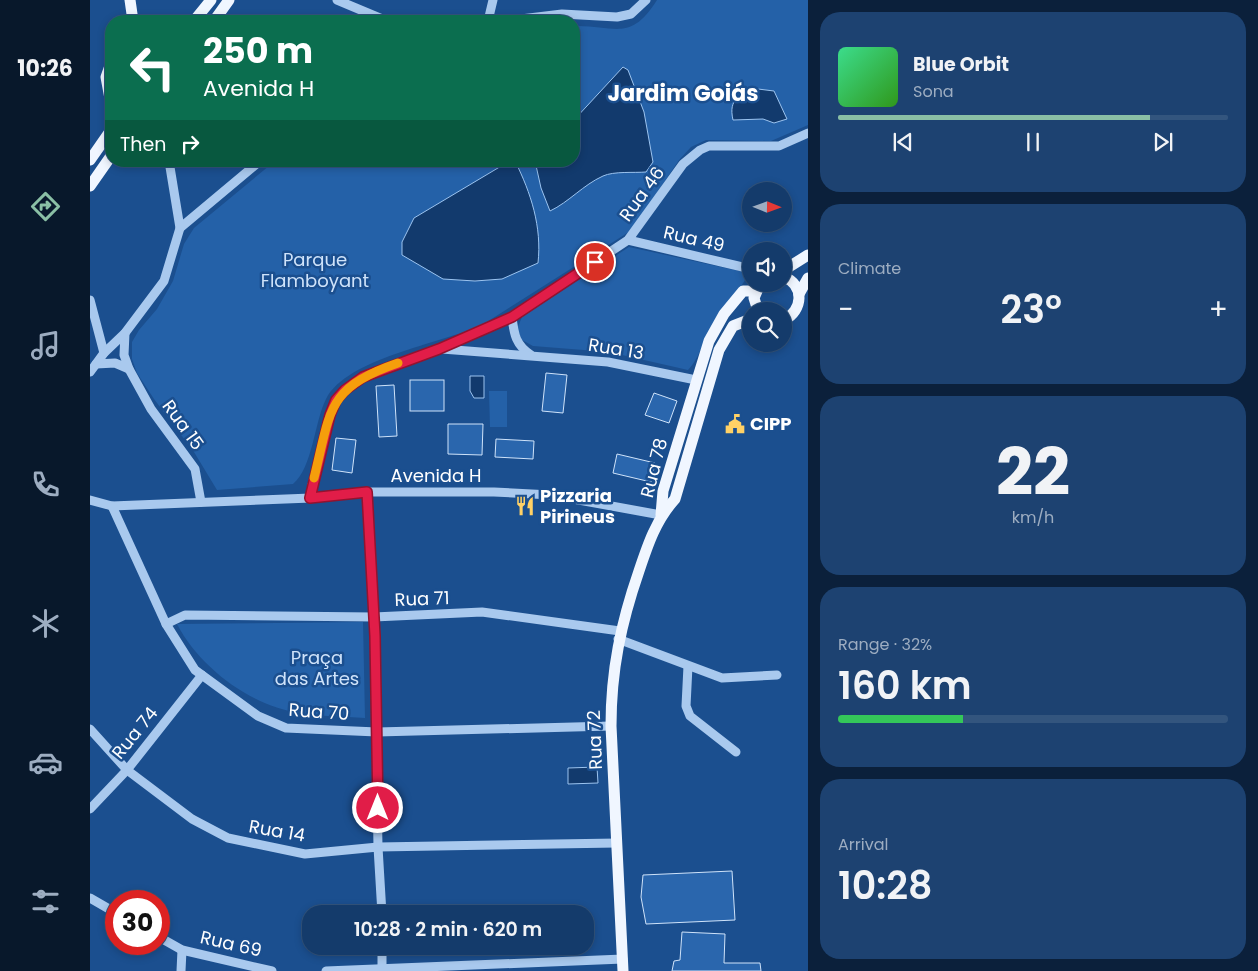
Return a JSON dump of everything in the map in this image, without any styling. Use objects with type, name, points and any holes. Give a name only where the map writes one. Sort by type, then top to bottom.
[{"type":"main road","points":[[130,0],[132,15]]},
{"type":"main road","points":[[199,15],[210,0]]},
{"type":"main road","points":[[218,15],[229,0]]},
{"type":"main road","points":[[90,160],[105,139]]},
{"type":"main road","points":[[90,186],[105,165]]},
{"type":"main road","points":[[792,265],[808,255]]},
{"type":"main road","points":[[792,314],[795,312],[799,294],[808,278]]},
{"type":"main road","points":[[792,281],[799,294]]},
{"type":"main road","name":"Rua 78","points":[[661,515],[663,491],[709,341],[724,314],[742,292]]},
{"type":"main road","name":"Rua 78","points":[[661,515],[675,499],[719,350],[732,326],[742,322]]},
{"type":"main road","name":"Rua 72","points":[[623,965],[611,695],[619,635],[650,540],[661,515]]},
{"type":"street","points":[[337,0],[373,15]]},
{"type":"street","points":[[489,15],[493,0]]},
{"type":"street","points":[[554,15],[590,14],[617,17],[631,14],[646,0]]},
{"type":"street","name":"Rua 46","points":[[310,498],[330,415],[336,400],[363,377],[439,349],[512,317],[628,240],[683,164],[700,150],[709,146],[779,146],[808,133]]},
{"type":"street","points":[[90,372],[104,353],[125,333],[164,281],[180,228],[170,167]]},
{"type":"street","points":[[180,228],[253,167]]},
{"type":"street","name":"Rua 49","points":[[628,240],[742,268]]},
{"type":"street","points":[[90,300],[104,353]]},
{"type":"street","points":[[512,317],[515,339],[521,349],[531,355]]},
{"type":"street","name":"Rua 15","points":[[125,333],[124,355],[129,370],[151,409],[195,469],[201,502]]},
{"type":"street","name":"Rua 13","points":[[439,349],[608,362],[696,380]]},
{"type":"street","points":[[96,364],[115,363],[129,370]]},
{"type":"street","points":[[367,492],[374,617],[378,847],[381,905]]},
{"type":"street","name":"Avenida H","points":[[90,500],[112,506],[310,498],[367,492],[494,492],[551,494],[661,515]]},
{"type":"street","name":"Rua 70","points":[[112,506],[166,624],[195,670],[258,716],[286,728],[377,732],[611,726]]},
{"type":"street","name":"Rua 71","points":[[166,624],[185,615],[374,617],[482,612],[619,635],[688,666],[722,678],[777,675]]},
{"type":"street","points":[[688,666],[686,706],[690,716],[736,752]]},
{"type":"street","name":"Rua 74","points":[[90,809],[127,770],[202,675]]},
{"type":"street","name":"Rua 14","points":[[90,729],[127,770],[192,819],[228,838],[305,854],[378,847],[617,843]]},
{"type":"street","points":[[90,898],[105,907]]},
{"type":"street","name":"Rua 69","points":[[170,943],[182,950],[272,971]]},
{"type":"street","name":"Rua 69","points":[[180,971],[182,950]]},
{"type":"street","points":[[382,955],[382,970]]},
{"type":"street","points":[[326,971],[623,965]]},
{"type":"green space","name":"Parque Flamboyant","points":[[657,0],[808,0],[808,125],[771,141],[706,140],[691,147],[679,160],[632,230],[482,325],[374,363],[353,373],[337,385],[326,399],[305,467],[293,484],[217,490],[194,452],[137,373],[132,359],[132,342],[139,330],[157,309],[173,281],[184,244],[194,228],[268,167],[580,167],[580,26],[621,29],[630,27],[647,13]]},
{"type":"green space","points":[[629,247],[742,272],[742,284],[713,322],[696,359],[688,370],[609,352],[533,346],[522,340],[517,329],[522,317]]},
{"type":"green space","points":[[489,391],[507,391],[507,427],[490,427]]},
{"type":"green space","name":"Praça das Artes","points":[[363,622],[365,718],[308,714],[282,709],[263,702],[246,693],[213,670],[187,640],[177,624]]},
{"type":"shaded area","points":[[623,67],[628,70],[644,112],[653,162],[646,172],[618,173],[603,176],[550,211],[541,188],[536,167],[580,167],[580,114]]},
{"type":"shaded area","points":[[758,89],[774,91],[787,119],[774,123],[763,119],[733,120],[732,107],[734,102],[746,93]]},
{"type":"shaded area","points":[[500,167],[518,167],[526,185],[537,223],[538,263],[502,279],[475,281],[443,279],[402,255],[402,242],[414,218]]},
{"type":"shaded area","points":[[470,376],[484,376],[484,398],[474,398],[470,391]]},
{"type":"shaded area","points":[[597,767],[598,783],[568,784],[568,768]]},
{"type":"building","points":[[546,373],[567,375],[563,413],[542,411]]},
{"type":"building","points":[[410,380],[444,380],[444,411],[410,411]]},
{"type":"building","points":[[394,385],[397,436],[379,437],[376,386]]},
{"type":"building","points":[[654,393],[677,401],[669,423],[645,415]]},
{"type":"building","points":[[448,424],[483,424],[482,455],[448,454]]},
{"type":"building","points":[[336,438],[356,440],[352,473],[332,470]]},
{"type":"building","points":[[496,439],[534,441],[533,459],[495,457]]},
{"type":"building","points":[[617,454],[655,463],[651,482],[613,473]]},
{"type":"building","points":[[732,871],[735,920],[646,924],[641,897],[643,875]]},
{"type":"building","points":[[682,932],[725,934],[724,963],[760,963],[761,971],[672,971],[674,961],[680,960]]},
{"type":"slow traffic","points":[[314,478],[330,415],[336,400],[345,390],[363,377],[398,363]]},
{"type":"place","name":"CIPP","points":[[735,424]]},
{"type":"place","name":"Pizzaria Pirineus","points":[[525,506]]},
{"type":"district","name":"Jardim Goiás","points":[[683,93]]},
{"type":"route","points":[[378,808],[375,636],[367,492],[310,498],[330,415],[336,400],[345,390],[363,377],[383,368],[439,349],[512,317],[595,262]]}]
